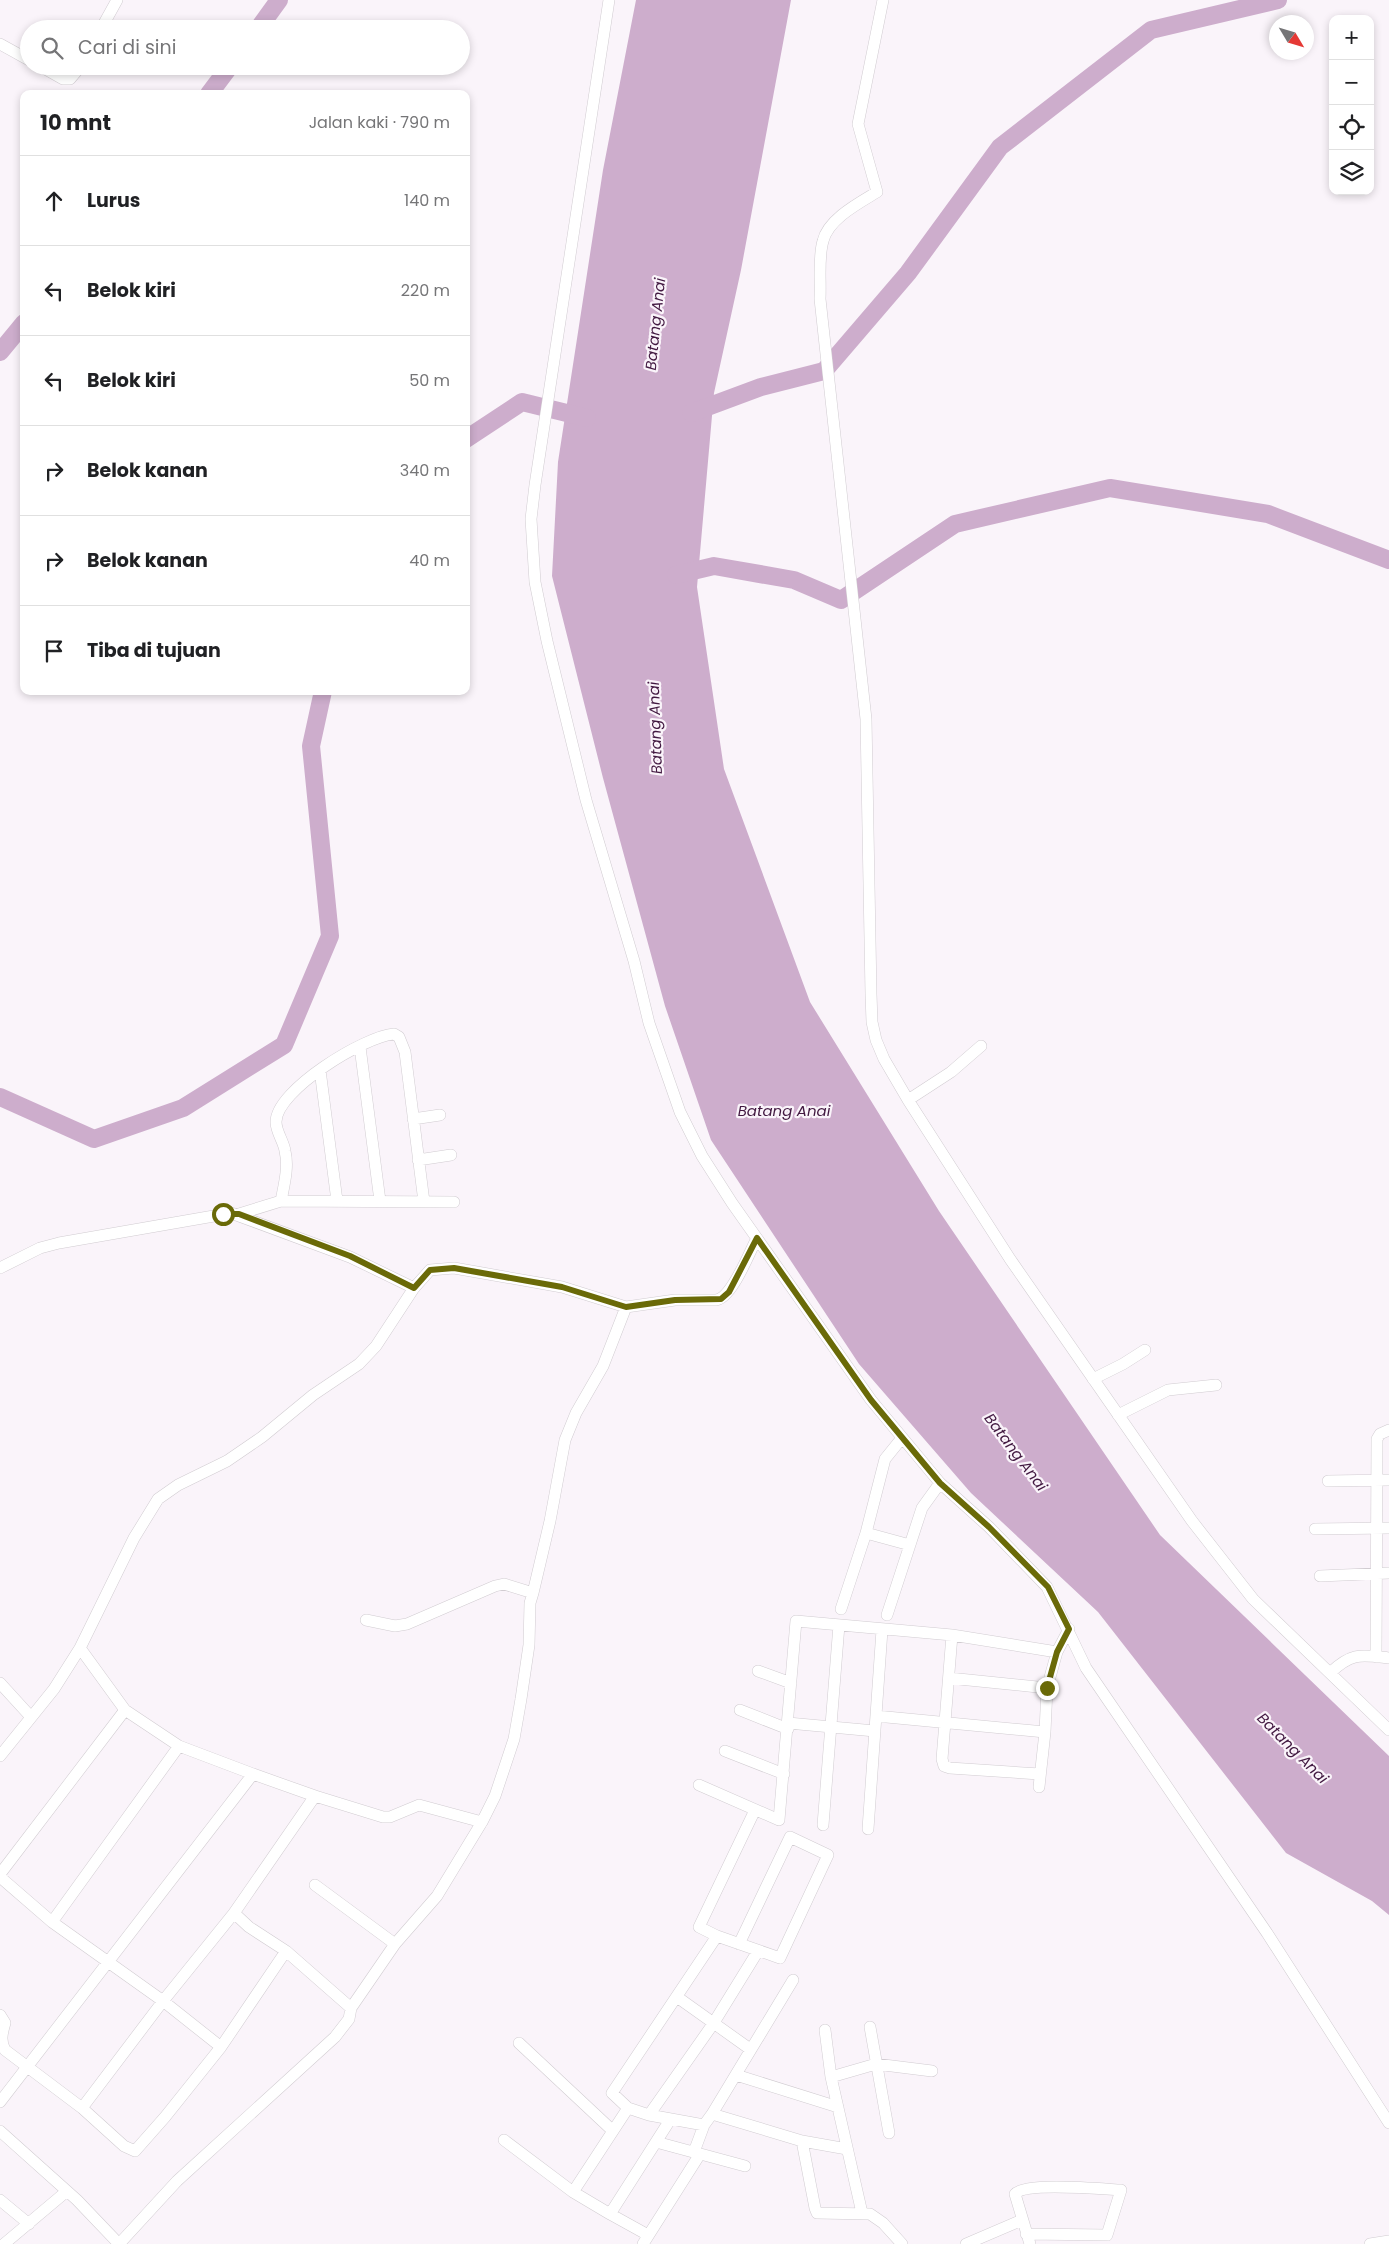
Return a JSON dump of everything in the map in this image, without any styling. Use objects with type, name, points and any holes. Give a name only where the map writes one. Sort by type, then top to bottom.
[{"type":"street","points":[[106,20],[117,0]]},
{"type":"street","points":[[609,0],[543,425],[531,519],[532,558],[547,641],[586,800],[634,961],[649,1023],[680,1112],[702,1156],[871,1400],[940,1483],[989,1527],[1048,1587],[1069,1629],[1075,1648],[1090,1675],[1267,1933],[1389,2123]]},
{"type":"street","points":[[882,0],[858,124],[877,192],[837,221],[823,240],[820,299],[826,338],[830,393],[866,719],[872,1022],[884,1059],[908,1100],[1010,1259],[1215,1552],[1242,1588],[1389,1730]]},
{"type":"street","points":[[0,44],[20,55]]},
{"type":"street","points":[[56,75],[63,79],[70,78],[73,75]]},
{"type":"street","points":[[281,1200],[286,1170],[286,1152],[275,1123],[278,1111],[289,1096],[320,1070],[360,1046],[386,1034],[394,1034],[399,1037],[405,1052],[424,1202]]},
{"type":"street","points":[[360,1046],[380,1201]]},
{"type":"street","points":[[908,1100],[951,1072],[981,1046]]},
{"type":"street","points":[[320,1070],[337,1201]]},
{"type":"street","points":[[413,1119],[440,1115]]},
{"type":"street","points":[[418,1160],[451,1155]]},
{"type":"street","points":[[0,1268],[40,1248],[59,1243],[223,1214],[239,1214],[281,1200],[454,1202]]},
{"type":"street","points":[[239,1214],[350,1256],[414,1288]]},
{"type":"street","points":[[0,1756],[54,1689],[80,1648],[134,1538],[158,1499],[178,1485],[227,1461],[262,1437],[313,1395],[359,1364],[376,1346],[414,1288],[430,1270],[454,1268],[562,1287],[626,1307],[675,1300],[721,1299],[729,1292],[757,1238]]},
{"type":"street","points":[[0,2131],[67,2191],[120,2244],[177,2180],[343,2028],[349,2019],[351,2008],[395,1944],[437,1896],[482,1822],[495,1796],[514,1739],[529,1646],[530,1603],[550,1521],[565,1440],[576,1413],[604,1366],[626,1307]]},
{"type":"street","points":[[1094,1378],[1145,1350]]},
{"type":"street","points":[[1118,1415],[1168,1390],[1216,1385]]},
{"type":"street","points":[[1376,1657],[1377,1622],[1383,1573],[1383,1480],[1377,1439],[1380,1434],[1389,1430]]},
{"type":"street","points":[[842,1609],[866,1533],[884,1459],[902,1438]]},
{"type":"street","points":[[1328,1481],[1383,1480]]},
{"type":"street","points":[[887,1614],[926,1500],[940,1483]]},
{"type":"street","points":[[1315,1529],[1383,1528]]},
{"type":"street","points":[[866,1533],[910,1545]]},
{"type":"street","points":[[1320,1576],[1383,1573]]},
{"type":"street","points":[[366,1620],[395,1626],[407,1624],[495,1586],[504,1584],[533,1593]]},
{"type":"street","points":[[699,1785],[779,1820],[796,1621],[952,1635],[1057,1652]]},
{"type":"street","points":[[1377,1622],[1389,1622]]},
{"type":"street","points":[[823,1825],[839,1625]]},
{"type":"street","points":[[1039,1787],[1045,1732],[1047,1688],[1057,1652],[1069,1629]]},
{"type":"street","points":[[868,1829],[882,1630]]},
{"type":"street","points":[[952,1635],[942,1759],[947,1767],[1040,1774]]},
{"type":"street","points":[[80,1648],[124,1710],[179,1746],[315,1796],[383,1817],[390,1817],[419,1805],[482,1822]]},
{"type":"street","points":[[1330,1673],[1343,1661],[1353,1656],[1389,1658]]},
{"type":"street","points":[[758,1671],[792,1683]]},
{"type":"street","points":[[949,1678],[1047,1688]]},
{"type":"street","points":[[0,1683],[31,1717]]},
{"type":"street","points":[[124,1710],[0,1876],[52,1922],[163,2001],[221,2047]]},
{"type":"street","points":[[740,1710],[788,1726],[875,1731]]},
{"type":"street","points":[[876,1716],[1045,1732]]},
{"type":"street","points":[[52,1922],[179,1746]]},
{"type":"street","points":[[725,1751],[784,1774]]},
{"type":"street","points":[[0,2102],[253,1774]]},
{"type":"street","points":[[82,2108],[163,2001],[234,1913],[315,1796]]},
{"type":"street","points":[[739,1944],[790,1837],[828,1855],[780,1958],[758,1951],[717,1936],[700,1927],[755,1810]]},
{"type":"street","points":[[315,1885],[395,1944]]},
{"type":"street","points":[[234,1913],[249,1927],[286,1951],[351,2008]]},
{"type":"street","points":[[704,2125],[670,2120],[628,2108],[612,2093],[717,1936]]},
{"type":"street","points":[[0,2014],[6,2024],[1,2038],[1,2045],[26,2068],[82,2108],[124,2146],[135,2150],[165,2117],[221,2047],[286,1951]]},
{"type":"street","points":[[649,2115],[713,2024],[758,1951]]},
{"type":"street","points":[[504,2140],[573,2192],[610,2214],[645,2240],[697,2153],[704,2125],[793,1980]]},
{"type":"street","points":[[677,1998],[750,2049]]},
{"type":"street","points":[[870,2027],[889,2133]]},
{"type":"street","points":[[825,2030],[831,2077],[862,2213]]},
{"type":"street","points":[[519,2042],[613,2131]]},
{"type":"street","points":[[831,2077],[876,2064],[932,2071]]},
{"type":"street","points":[[736,2075],[838,2107]]},
{"type":"street","points":[[573,2192],[628,2108]]},
{"type":"street","points":[[712,2114],[802,2141],[847,2149]]},
{"type":"street","points":[[610,2214],[670,2120]]},
{"type":"street","points":[[802,2141],[815,2208],[818,2213],[862,2213],[878,2218],[902,2244]]},
{"type":"street","points":[[656,2142],[745,2166]]},
{"type":"street","points":[[1034,2188],[1121,2190],[1106,2239],[1028,2239],[1016,2205],[1015,2194],[1018,2191],[1034,2188]]},
{"type":"street","points":[[4,2244],[67,2191]]},
{"type":"street","points":[[0,2200],[29,2224]]},
{"type":"street","points":[[966,2244],[1022,2220]]},
{"type":"street","points":[[1370,2244],[1389,2241]]},
{"type":"water","name":"Batang Anai","points":[[636,0],[791,0],[741,270],[714,393],[697,587],[724,769],[810,1002],[939,1211],[1160,1535],[1389,1756],[1389,1915],[1372,1901],[1286,1853],[1098,1612],[971,1493],[859,1364],[711,1140],[665,1006],[603,778],[552,576],[558,462],[603,170]]},
{"type":"waterway","points":[[265,20],[279,0]]},
{"type":"waterway","points":[[691,413],[761,387],[824,371],[908,273],[1000,147],[1151,30],[1278,0]]},
{"type":"waterway","points":[[212,90],[223,75]]},
{"type":"waterway","points":[[0,352],[20,328]]},
{"type":"waterway","points":[[470,436],[522,402],[587,418]]},
{"type":"waterway","points":[[676,575],[714,566],[794,580],[841,600],[955,524],[1110,488],[1268,514],[1389,560]]},
{"type":"waterway","points":[[0,1097],[94,1139],[183,1108],[284,1045],[330,936],[311,746],[322,695]]},
{"type":"route","points":[[223,1214],[239,1214],[350,1256],[414,1288],[430,1270],[454,1268],[562,1287],[626,1307],[675,1300],[721,1299],[729,1292],[757,1238],[871,1400],[902,1438],[940,1483],[989,1527],[1048,1587],[1069,1629],[1057,1652],[1047,1688]]}]
